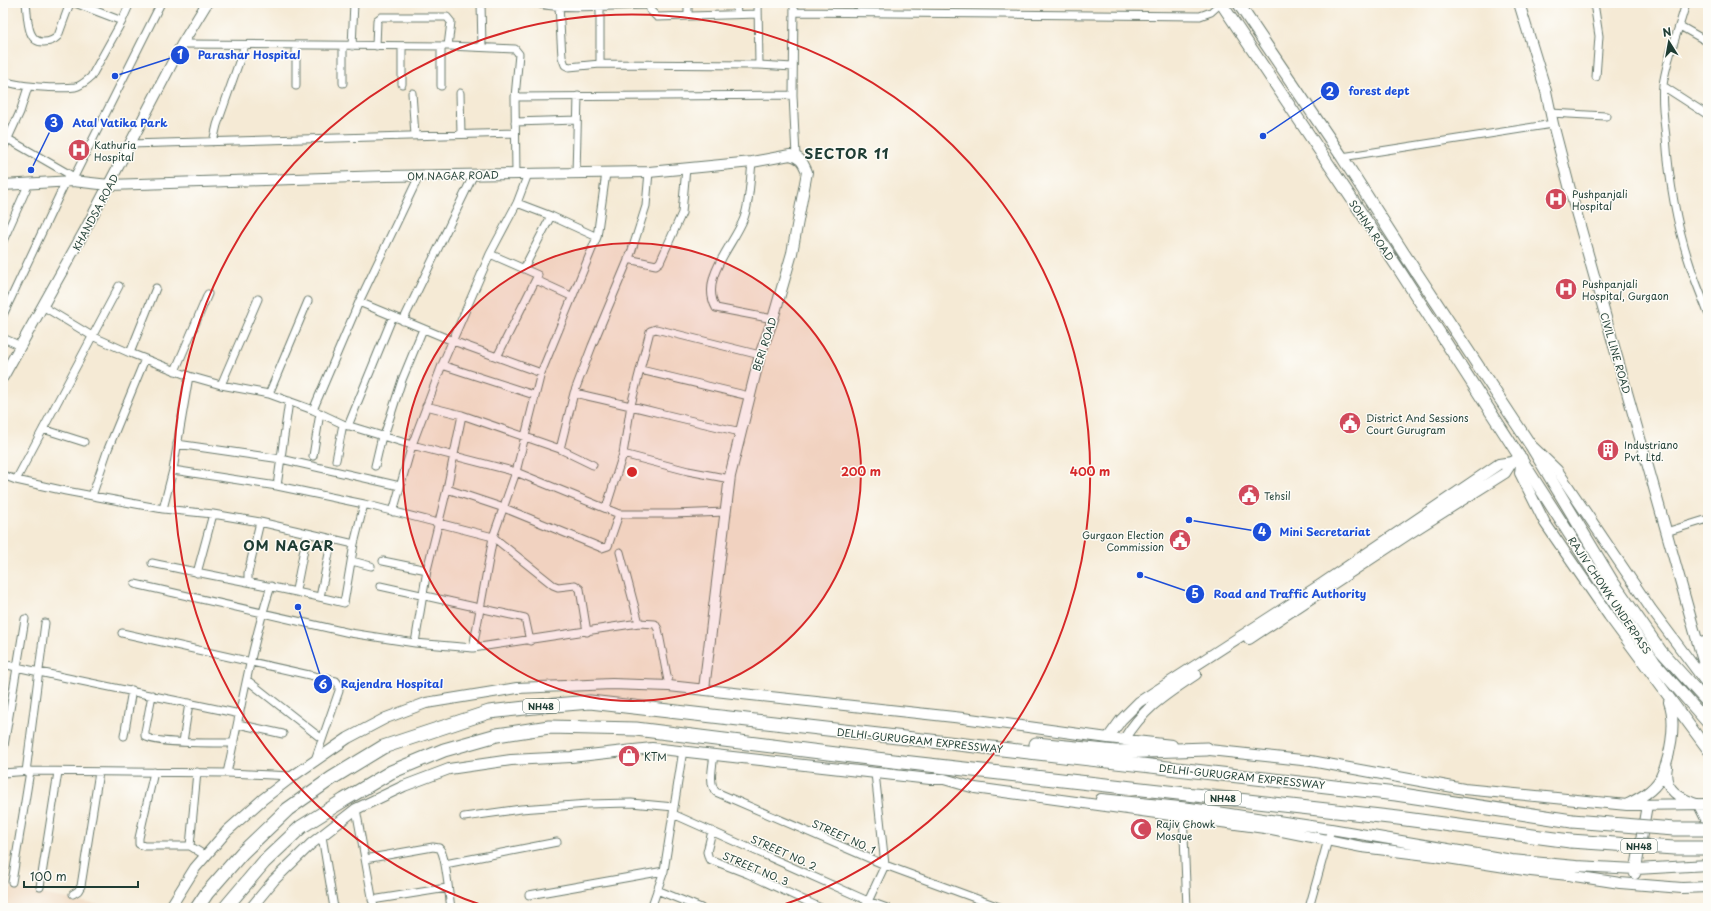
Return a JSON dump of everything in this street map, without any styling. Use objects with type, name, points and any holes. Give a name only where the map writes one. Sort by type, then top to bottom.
[{"type":"highway","name":"DELHI-GURUGRAM EXPRESSWAY","points":[[197,908],[207,893],[242,853],[288,809],[332,778],[383,747],[490,712],[590,702],[1396,794],[1572,821],[1674,829],[1708,829]]},
{"type":"highway","name":"NH48","points":[[224,908],[264,862],[301,827],[391,772],[444,750],[497,735],[549,727],[636,729],[916,764],[1398,818],[1570,841],[1674,848],[1708,848]]},
{"type":"highway","points":[[950,743],[1002,741],[1116,752],[1207,750]]},
{"type":"main road","name":"SOHNA ROAD","points":[[1221,3],[1398,268],[1518,459]]},
{"type":"main road","name":"SOHNA ROAD","points":[[1238,3],[1342,157],[1403,252],[1532,446]]},
{"type":"main road","name":"RAJIV CHOWK UNDERPASS","points":[[1532,446],[1613,582],[1661,651],[1708,703]]},
{"type":"main road","name":"RAJIV CHOWK UNDERPASS","points":[[1518,459],[1656,664],[1708,723]]},
{"type":"street","points":[[26,3],[31,36],[36,41],[42,43],[55,40],[58,36],[70,3]]},
{"type":"street","points":[[75,3],[122,21]]},
{"type":"street","points":[[3,80],[28,86],[76,87],[85,83],[91,77],[122,21],[130,3]]},
{"type":"street","points":[[3,315],[162,3]]},
{"type":"street","name":"KHANDSA ROAD","points":[[3,377],[44,307],[182,44],[207,3]]},
{"type":"street","points":[[352,46],[354,3]]},
{"type":"street","points":[[481,3],[482,48]]},
{"type":"street","points":[[538,3],[543,6],[649,4],[651,12],[657,17],[758,14]]},
{"type":"street","points":[[688,3],[688,15]]},
{"type":"street","points":[[736,3],[737,14]]},
{"type":"street","points":[[758,3],[759,65]]},
{"type":"street","points":[[794,3],[793,95],[796,156]]},
{"type":"street","points":[[794,12],[1200,16],[1211,12],[1221,3]]},
{"type":"street","name":"CIVIL LINE ROAD","points":[[1519,3],[1546,91],[1553,124],[1708,679]]},
{"type":"street","points":[[1594,3],[1599,36],[1596,77]]},
{"type":"street","points":[[1686,3],[1667,66],[1663,86],[1663,106],[1668,169],[1676,215],[1690,266],[1708,313]]},
{"type":"street","points":[[559,6],[562,57],[565,65],[569,67],[600,64],[759,65],[793,67]]},
{"type":"street","points":[[600,6],[600,64]]},
{"type":"street","points":[[376,46],[377,20],[381,17],[447,18],[451,22],[445,46],[441,86]]},
{"type":"street","points":[[1680,26],[1708,42]]},
{"type":"street","points":[[182,44],[445,46],[511,49],[518,52],[515,97],[516,174]]},
{"type":"street","points":[[213,142],[217,125],[245,44]]},
{"type":"street","points":[[296,45],[296,86]]},
{"type":"street","points":[[343,46],[344,83]]},
{"type":"street","points":[[402,46],[402,84]]},
{"type":"street","points":[[3,149],[20,112],[28,86]]},
{"type":"street","points":[[1663,86],[1708,115]]},
{"type":"street","points":[[412,93],[415,135]]},
{"type":"street","points":[[460,93],[461,134]]},
{"type":"street","points":[[515,97],[793,95]]},
{"type":"street","points":[[576,173],[578,96]]},
{"type":"street","points":[[1550,113],[1606,116]]},
{"type":"street","points":[[515,122],[577,120]]},
{"type":"street","points":[[1342,157],[1553,124]]},
{"type":"street","points":[[130,144],[516,133]]},
{"type":"street","points":[[8,139],[71,180]]},
{"type":"street","name":"OM NAGAR ROAD","points":[[3,185],[71,180],[109,185],[419,176],[649,172],[752,162],[790,155],[796,156]]},
{"type":"street","name":"BERI ROAD","points":[[704,689],[730,479],[760,355],[773,319],[792,253],[807,172],[802,161],[796,156]]},
{"type":"street","points":[[752,162],[747,208],[744,219],[727,248],[712,282],[712,302],[716,308],[773,319]]},
{"type":"street","points":[[628,259],[656,265],[660,262],[682,213],[686,168]]},
{"type":"street","points":[[560,449],[574,393],[628,259],[646,206],[649,172]]},
{"type":"street","points":[[473,648],[493,537],[516,472],[540,373],[571,296],[587,264],[597,237],[606,173]]},
{"type":"street","points":[[393,512],[412,445],[442,365],[490,254],[517,203],[528,174]]},
{"type":"street","points":[[313,410],[359,302],[419,176]]},
{"type":"street","points":[[403,321],[473,176]]},
{"type":"street","points":[[3,241],[29,183]]},
{"type":"street","points":[[517,203],[551,216],[597,237]]},
{"type":"street","points":[[524,268],[551,216]]},
{"type":"street","points":[[490,254],[537,274],[536,280],[497,357]]},
{"type":"street","points":[[536,280],[571,296]]},
{"type":"street","points":[[16,480],[119,286]]},
{"type":"street","points":[[130,353],[156,288]]},
{"type":"street","points":[[175,371],[208,294]]},
{"type":"street","points":[[220,385],[258,299]]},
{"type":"street","points":[[269,394],[308,302]]},
{"type":"street","points":[[359,302],[422,329],[540,373]]},
{"type":"street","points":[[44,307],[92,336],[175,371],[220,385],[269,394],[313,410],[345,425],[412,445],[516,472],[619,514],[726,512]]},
{"type":"street","points":[[336,460],[345,425],[393,316]]},
{"type":"street","points":[[375,466],[383,436],[402,380],[422,329]]},
{"type":"street","points":[[606,508],[623,454],[631,405],[641,370],[648,332],[656,329],[760,355]]},
{"type":"street","points":[[3,338],[21,346]]},
{"type":"street","points":[[92,496],[108,449],[144,359]]},
{"type":"street","points":[[442,365],[534,395]]},
{"type":"street","points":[[641,370],[749,396]]},
{"type":"street","points":[[163,510],[173,470],[189,376]]},
{"type":"street","points":[[574,393],[631,405],[741,432]]},
{"type":"street","points":[[277,486],[289,401]]},
{"type":"street","points":[[426,406],[524,436],[560,449],[593,465]]},
{"type":"street","points":[[312,456],[320,413]]},
{"type":"street","points":[[416,643],[427,570],[447,489],[462,416]]},
{"type":"street","points":[[43,429],[84,442]]},
{"type":"street","points":[[177,444],[281,459],[400,486]]},
{"type":"street","points":[[1532,446],[1557,470],[1651,609],[1708,686]]},
{"type":"street","points":[[623,454],[688,471],[730,479]]},
{"type":"street","points":[[1518,459],[1520,473],[1545,523],[1558,545],[1667,697],[1708,750]]},
{"type":"street","points":[[1108,738],[1121,720],[1139,702],[1320,585],[1499,464],[1518,459]]},
{"type":"street","points":[[1124,740],[1135,722],[1156,701],[1410,533],[1505,473],[1518,459]]},
{"type":"street","points":[[173,470],[277,486],[364,504],[493,537],[553,585],[558,587],[575,585],[580,589],[587,632]]},
{"type":"street","points":[[3,475],[16,480],[163,510],[213,514],[260,522],[354,544]]},
{"type":"street","points":[[447,489],[504,508],[602,548],[608,546],[619,514]]},
{"type":"street","points":[[152,563],[197,573],[296,590],[344,603],[354,544],[364,504]]},
{"type":"street","points":[[197,573],[213,514]]},
{"type":"street","points":[[1666,532],[1708,519]]},
{"type":"street","points":[[252,583],[248,581],[248,573],[260,522]]},
{"type":"street","points":[[296,590],[307,534]]},
{"type":"street","points":[[320,597],[332,539]]},
{"type":"street","points":[[620,552],[639,623]]},
{"type":"street","points":[[352,561],[371,566]]},
{"type":"street","points":[[383,561],[427,570]]},
{"type":"street","points":[[135,584],[350,633],[416,643],[473,648],[530,641],[639,623],[653,623],[657,626],[669,686]]},
{"type":"street","points":[[227,773],[262,612],[271,586]]},
{"type":"street","points":[[380,586],[525,618],[530,641]]},
{"type":"street","points":[[3,752],[25,619]]},
{"type":"street","points":[[12,882],[28,772],[38,673],[45,623]]},
{"type":"street","points":[[122,633],[336,681],[340,688],[315,760]]},
{"type":"street","points":[[1697,641],[1708,639]]},
{"type":"street","points":[[3,664],[38,673],[132,690],[240,714]]},
{"type":"street","points":[[247,680],[322,739]]},
{"type":"street","points":[[170,908],[194,868],[228,831],[263,799],[315,760],[348,738],[386,718],[426,704],[518,688],[612,684],[704,689],[963,718],[1207,750],[1311,760],[1464,789],[1627,805],[1704,805]]},
{"type":"street","points":[[124,736],[132,690]]},
{"type":"street","points":[[152,695],[145,736],[151,740],[234,744]]},
{"type":"street","points":[[1667,697],[1672,711],[1673,728],[1666,770],[1666,782],[1682,799],[1704,805]]},
{"type":"street","points":[[183,742],[189,703]]},
{"type":"street","points":[[238,724],[283,734]]},
{"type":"street","points":[[251,908],[274,880],[322,836],[356,809],[404,786],[449,769],[504,761],[645,748],[682,750],[874,773],[944,779]]},
{"type":"street","points":[[1627,805],[1646,794],[1660,779],[1670,748]]},
{"type":"street","points":[[651,908],[664,871],[682,750]]},
{"type":"street","name":"STREET NO. 1","points":[[714,754],[712,781],[713,789],[716,792],[884,865],[1002,908]]},
{"type":"street","points":[[916,764],[944,779],[975,788],[1331,829],[1512,860],[1576,866],[1636,869],[1706,862]]},
{"type":"street","points":[[40,887],[58,772]]},
{"type":"street","points":[[73,894],[78,891],[81,886],[99,772]]},
{"type":"street","points":[[154,772],[139,838],[139,844],[144,846],[190,846],[206,856]]},
{"type":"street","points":[[3,773],[198,772],[293,776]]},
{"type":"street","points":[[190,846],[198,772]]},
{"type":"street","points":[[867,905],[884,865],[874,773]]},
{"type":"street","name":"STREET NO. 2","points":[[464,817],[521,809],[588,804],[632,803],[673,810],[712,832],[867,905],[887,908]]},
{"type":"street","points":[[1633,884],[1646,805]]},
{"type":"street","points":[[1704,805],[1708,823]]},
{"type":"street","points":[[356,809],[374,908]]},
{"type":"street","points":[[1183,812],[1283,830],[1329,841],[1514,869],[1633,884],[1682,888],[1708,887]]},
{"type":"street","points":[[1183,812],[1187,908]]},
{"type":"street","points":[[1309,908],[1329,841],[1331,829]]},
{"type":"street","name":"STREET NO. 3","points":[[712,832],[707,852],[709,859],[748,874],[821,908]]},
{"type":"street","points":[[322,836],[334,908]]},
{"type":"street","points":[[445,864],[557,842]]},
{"type":"street","points":[[365,859],[433,847],[441,849],[445,864],[447,888],[451,908]]},
{"type":"street","points":[[529,895],[664,871]]},
{"type":"street","points":[[372,900],[447,888]]},
{"type":"street","points":[[658,890],[701,908]]},
{"type":"shaded area","points":[[3,887],[116,908],[3,908]]},
{"type":"place","name":"Parashar Hospital","points":[[115,76]]},
{"type":"place","name":"forest dept","points":[[1263,136]]},
{"type":"place","name":"Kathuria Hospital","points":[[79,150]]},
{"type":"place","name":"Atal Vatika Park","points":[[31,170]]},
{"type":"place","name":"Pushpanjali Hospital","points":[[1556,199]]},
{"type":"place","name":"Pushpanjali Hospital, Gurgaon","points":[[1566,289]]},
{"type":"place","name":"District And Sessions Court Gurugram","points":[[1350,423]]},
{"type":"place","name":"Industriano Pvt. Ltd.","points":[[1608,450]]},
{"type":"place","name":"Tehsil","points":[[1249,495]]},
{"type":"place","name":"Mini Secretariat","points":[[1189,520]]},
{"type":"place","name":"Gurgaon Election Commission","points":[[1180,540]]},
{"type":"place","name":"Road and Traffic Authority","points":[[1140,575]]},
{"type":"place","name":"Rajendra Hospital","points":[[298,607]]},
{"type":"place","name":"KTM","points":[[629,756]]},
{"type":"place","name":"Rajiv Chowk Mosque","points":[[1141,829]]},
{"type":"district","name":"SECTOR 11","points":[[847,153]]},
{"type":"district","name":"OM NAGAR","points":[[289,545]]}]
